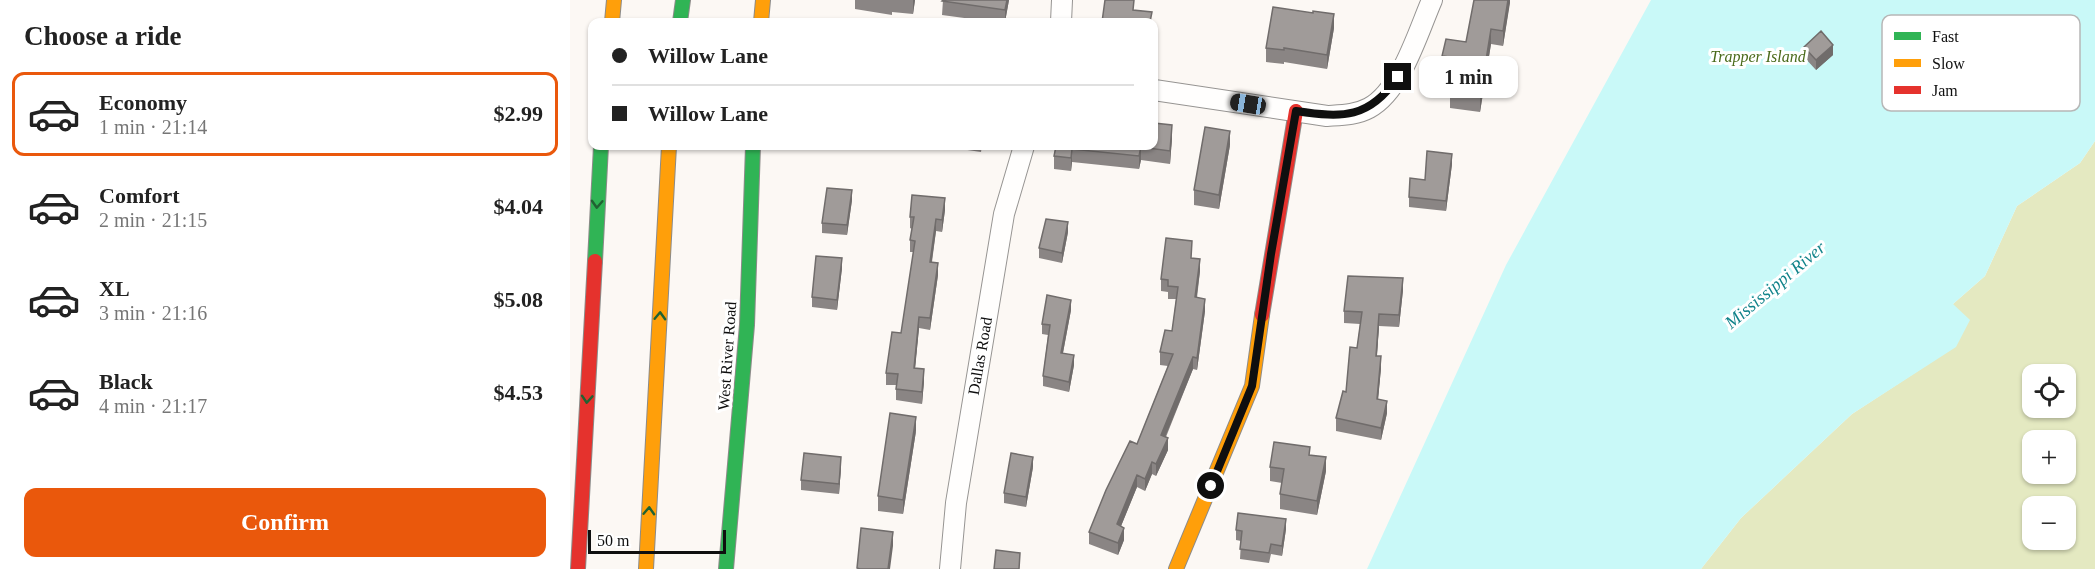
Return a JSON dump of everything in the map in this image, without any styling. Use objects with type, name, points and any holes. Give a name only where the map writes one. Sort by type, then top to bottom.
[{"type":"main road","points":[[612,18],[614,0]]},
{"type":"main road","points":[[681,18],[683,0]]},
{"type":"main road","points":[[761,18],[763,0]]},
{"type":"main road","points":[[1176,569],[1252,386],[1271,254],[1296,111]]},
{"type":"main road","points":[[578,569],[601,150]]},
{"type":"main road","points":[[646,569],[669,150]]},
{"type":"main road","name":"West River Road","points":[[726,569],[747,325],[753,150]]},
{"type":"street","points":[[1061,18],[1062,0]]},
{"type":"street","points":[[1158,91],[1327,116],[1347,115],[1368,109],[1385,95],[1398,77],[1432,0]]},
{"type":"street","name":"Dallas Road","points":[[950,569],[956,503],[1004,214],[1023,150]]},
{"type":"green space","points":[[2095,141],[2095,569],[1701,569],[1741,518],[1852,414],[1956,346],[1953,304],[1985,276],[2017,206],[2080,163]]},
{"type":"water","name":"Mississippi River","points":[[1651,0],[2095,0],[2095,141],[2080,163],[2017,206],[1985,276],[1953,304],[1970,320],[1956,347],[1852,414],[1741,518],[1701,569],[1367,569],[1506,265]]},
{"type":"building","points":[[943,0],[1007,0],[1005,10]]},
{"type":"building","points":[[1105,0],[1134,0],[1133,10],[1152,12],[1151,18],[1103,18]]},
{"type":"building","points":[[1474,0],[1508,0],[1503,31],[1491,29],[1480,97],[1450,93],[1456,58],[1442,56],[1446,39],[1466,42]]},
{"type":"building","points":[[1273,7],[1334,14],[1327,55],[1284,48],[1284,50],[1266,48]]},
{"type":"building","points":[[1821,31],[1833,45],[1816,60],[1804,47]]},
{"type":"building","points":[[1158,123],[1172,125],[1170,151],[1158,149]]},
{"type":"building","points":[[1205,127],[1230,131],[1219,195],[1194,190]]},
{"type":"building","points":[[1055,150],[1072,150],[1071,158],[1054,156]]},
{"type":"building","points":[[1082,150],[1140,150],[1139,156]]},
{"type":"building","points":[[1427,151],[1452,154],[1446,201],[1409,197],[1410,178],[1425,180]]},
{"type":"building","points":[[827,188],[852,190],[847,225],[822,223]]},
{"type":"building","points":[[912,195],[945,198],[942,220],[936,219],[930,262],[938,263],[930,318],[919,317],[914,368],[924,369],[922,392],[896,389],[898,374],[886,373],[892,332],[901,333],[915,241],[910,240],[914,217],[910,217]]},
{"type":"building","points":[[1046,219],[1068,222],[1062,253],[1039,248]]},
{"type":"building","points":[[1166,238],[1192,241],[1191,258],[1200,259],[1195,297],[1205,299],[1197,358],[1193,357],[1161,435],[1168,438],[1156,464],[1152,462],[1145,479],[1137,475],[1117,524],[1124,528],[1118,543],[1089,532],[1130,441],[1137,444],[1173,354],[1160,352],[1165,330],[1172,331],[1178,287],[1168,286],[1168,280],[1161,279]]},
{"type":"building","points":[[816,256],[842,258],[837,300],[812,297]]},
{"type":"building","points":[[1348,276],[1403,278],[1399,315],[1379,314],[1376,356],[1381,356],[1377,399],[1387,401],[1381,428],[1336,418],[1343,391],[1346,392],[1350,347],[1357,348],[1362,312],[1344,311]]},
{"type":"building","points":[[1047,295],[1071,300],[1061,353],[1074,355],[1069,382],[1043,376],[1050,325],[1042,324]]},
{"type":"building","points":[[890,413],[916,417],[903,500],[878,496]]},
{"type":"building","points":[[1274,442],[1310,447],[1309,455],[1326,457],[1317,501],[1280,494],[1284,469],[1270,467]]},
{"type":"building","points":[[804,453],[841,457],[839,484],[801,480]]},
{"type":"building","points":[[1011,453],[1033,457],[1026,497],[1004,493]]},
{"type":"building","points":[[1238,513],[1286,519],[1282,546],[1271,544],[1269,553],[1240,549],[1242,531],[1236,530]]},
{"type":"building","points":[[861,528],[893,532],[888,569],[857,568]]},
{"type":"building","points":[[996,550],[1020,553],[1019,569],[994,569]]},
{"type":"traffic: fast","points":[[681,18],[683,0]]},
{"type":"traffic: fast","points":[[595,261],[601,150]]},
{"type":"traffic: fast","points":[[726,569],[747,325],[753,150]]},
{"type":"traffic: slow","points":[[612,18],[614,0]]},
{"type":"traffic: slow","points":[[761,18],[763,0]]},
{"type":"traffic: slow","points":[[646,569],[669,150]]},
{"type":"traffic: slow","points":[[1176,569],[1252,386],[1262,315]]},
{"type":"traffic: jam","points":[[1262,315],[1296,111]]},
{"type":"traffic: jam","points":[[578,569],[595,261]]},
{"type":"route","points":[[1211,486],[1252,386],[1271,254],[1296,111],[1327,116],[1347,115],[1368,109],[1385,95],[1398,77]]},
{"type":"park label","name":"Trapper Island","points":[[1758,56]]}]
